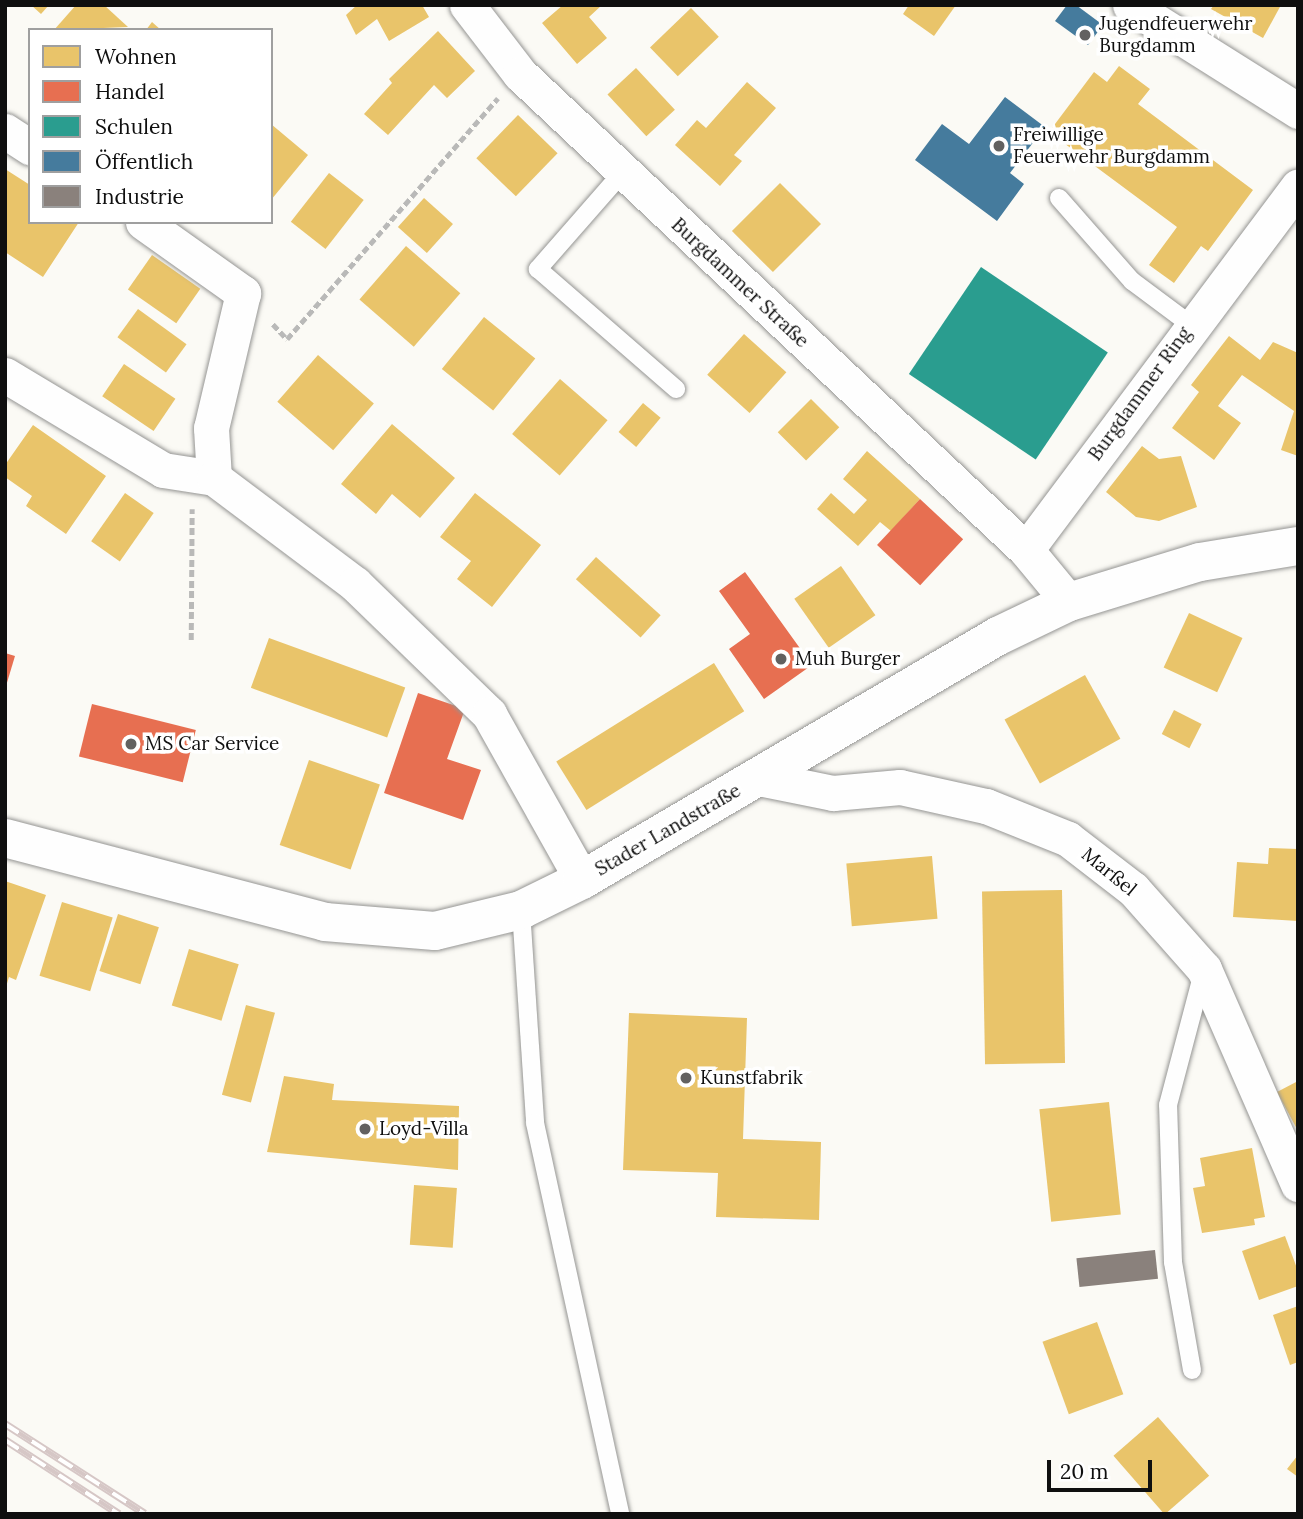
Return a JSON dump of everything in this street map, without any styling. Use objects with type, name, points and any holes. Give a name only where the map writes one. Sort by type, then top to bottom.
[{"type":"street","name":"Burgdammer Straße","points":[[467,5],[520,74],[622,173],[1026,550]]},
{"type":"street","points":[[1130,5],[1298,111]]},
{"type":"street","points":[[5,131],[28,146]]},
{"type":"street","name":"Burgdammer Ring","points":[[1026,550],[1191,325],[1298,187]]},
{"type":"street","points":[[146,224],[243,293],[211,428],[214,478]]},
{"type":"street","points":[[5,375],[163,470],[214,478],[355,584],[489,714],[582,880]]},
{"type":"street","name":"Stader Landstraße","points":[[5,838],[325,922],[435,932],[521,910],[582,880],[998,636],[1069,603],[1200,562],[1298,546]]},
{"type":"street","points":[[1026,550],[1069,603]]},
{"type":"street","name":"Marßel","points":[[759,778],[833,793],[901,788],[986,806],[1068,839],[1133,889],[1204,969],[1298,1184]]},
{"type":"lane","points":[[622,173],[538,268],[676,389]]},
{"type":"lane","points":[[1059,198],[1132,281],[1191,325]]},
{"type":"lane","points":[[521,910],[535,1123],[620,1514]]},
{"type":"lane","points":[[1192,1370],[1173,1262],[1168,1105],[1204,969]]},
{"type":"path","points":[[243,293],[287,339],[520,74]]},
{"type":"path","points":[[191,640],[188,513],[214,478]]},
{"type":"building: Wohnen","points":[[31,5],[49,5],[41,14]]},
{"type":"building: Wohnen","points":[[76,5],[104,5],[128,27],[103,28],[56,28]]},
{"type":"building: Wohnen","points":[[357,5],[422,5],[429,17],[389,41],[377,19],[356,35],[346,15]]},
{"type":"building: Wohnen","points":[[563,5],[602,5],[589,17],[607,38],[577,64],[542,23]]},
{"type":"building: Wohnen","points":[[909,5],[956,5],[934,36],[903,14]]},
{"type":"building: Wohnen","points":[[1214,5],[1281,5],[1263,38],[1211,9]]},
{"type":"building: Wohnen","points":[[691,8],[719,37],[678,76],[650,48]]},
{"type":"building: Wohnen","points":[[152,22],[159,28],[148,28]]},
{"type":"building: Wohnen","points":[[438,31],[475,71],[447,98],[434,85],[388,135],[364,114],[392,83],[389,79]]},
{"type":"building: Wohnen","points":[[1119,66],[1150,89],[1138,104],[1253,190],[1208,251],[1201,246],[1174,283],[1149,265],[1177,227],[1049,132],[1094,72],[1107,82]]},
{"type":"building: Wohnen","points":[[636,68],[675,110],[646,136],[607,95]]},
{"type":"building: Wohnen","points":[[747,82],[776,108],[734,155],[742,161],[720,186],[675,145],[697,120],[706,128]]},
{"type":"building: Wohnen","points":[[518,115],[558,153],[516,196],[476,158]]},
{"type":"building: Wohnen","points":[[273,126],[308,155],[273,198]]},
{"type":"building: Wohnen","points":[[5,169],[28,184],[28,224],[78,224],[43,277],[5,252]]},
{"type":"building: Wohnen","points":[[329,173],[364,200],[326,249],[291,222]]},
{"type":"building: Wohnen","points":[[780,183],[821,224],[773,272],[732,231]]},
{"type":"building: Wohnen","points":[[424,198],[453,224],[427,253],[398,227]]},
{"type":"building: Wohnen","points":[[406,246],[460,293],[414,347],[359,300]]},
{"type":"building: Wohnen","points":[[152,255],[200,289],[176,323],[128,289]]},
{"type":"building: Wohnen","points":[[138,309],[187,344],[166,373],[117,337]]},
{"type":"building: Wohnen","points":[[484,317],[535,359],[493,411],[442,369]]},
{"type":"building: Wohnen","points":[[744,334],[786,372],[750,413],[707,375]]},
{"type":"building: Wohnen","points":[[1229,336],[1260,360],[1273,342],[1298,353],[1298,456],[1281,450],[1294,411],[1242,375],[1218,406],[1241,423],[1214,460],[1172,428],[1199,392],[1191,385]]},
{"type":"building: Wohnen","points":[[318,355],[374,404],[333,450],[277,402]]},
{"type":"building: Wohnen","points":[[124,364],[175,399],[154,431],[102,396]]},
{"type":"building: Wohnen","points":[[560,379],[608,420],[560,475],[512,434]]},
{"type":"building: Wohnen","points":[[811,399],[839,427],[806,461],[778,432]]},
{"type":"building: Wohnen","points":[[643,403],[661,418],[636,447],[619,432]]},
{"type":"building: Wohnen","points":[[392,424],[455,478],[420,518],[392,494],[376,514],[341,484]]},
{"type":"building: Wohnen","points":[[33,425],[106,476],[66,534],[26,506],[32,496],[5,477],[5,465]]},
{"type":"building: Wohnen","points":[[1142,446],[1159,459],[1181,456],[1197,507],[1159,521],[1136,517],[1106,492]]},
{"type":"building: Wohnen","points":[[867,451],[920,499],[891,531],[880,522],[858,546],[817,509],[831,493],[854,514],[867,500],[843,479]]},
{"type":"building: Wohnen","points":[[125,493],[154,513],[120,561],[91,541]]},
{"type":"building: Wohnen","points":[[475,493],[541,545],[492,607],[457,579],[471,561],[440,537]]},
{"type":"building: Wohnen","points":[[596,557],[661,615],[641,638],[576,579]]},
{"type":"building: Wohnen","points":[[841,566],[875,615],[829,648],[794,599]]},
{"type":"building: Wohnen","points":[[1189,613],[1242,638],[1217,692],[1164,667]]},
{"type":"building: Wohnen","points":[[269,638],[405,688],[387,737],[251,688]]},
{"type":"building: Wohnen","points":[[714,663],[744,711],[586,810],[556,762]]},
{"type":"building: Wohnen","points":[[1085,675],[1120,739],[1040,783],[1005,720]]},
{"type":"building: Wohnen","points":[[1174,710],[1202,724],[1189,748],[1162,734]]},
{"type":"building: Wohnen","points":[[309,760],[380,784],[351,870],[280,845]]},
{"type":"building: Wohnen","points":[[1269,848],[1298,849],[1298,921],[1233,917],[1237,862],[1268,864]]},
{"type":"building: Wohnen","points":[[932,856],[937,919],[852,926],[846,863]]},
{"type":"building: Wohnen","points":[[5,881],[46,895],[16,980],[9,977],[6,987]]},
{"type":"building: Wohnen","points":[[1062,890],[1065,1063],[985,1064],[982,891]]},
{"type":"building: Wohnen","points":[[62,902],[113,917],[90,991],[39,976]]},
{"type":"building: Wohnen","points":[[118,914],[159,927],[140,984],[99,971]]},
{"type":"building: Wohnen","points":[[189,949],[239,964],[221,1021],[172,1005]]},
{"type":"building: Wohnen","points":[[246,1005],[275,1013],[251,1103],[222,1095]]},
{"type":"building: Wohnen","name":"Kunstfabrik","points":[[629,1013],[747,1018],[743,1139],[821,1142],[819,1220],[716,1217],[718,1173],[623,1170]]},
{"type":"building: Wohnen","name":"Loyd-Villa","points":[[284,1076],[334,1084],[332,1100],[459,1106],[458,1170],[267,1152]]},
{"type":"building: Wohnen","points":[[1298,1081],[1298,1131],[1277,1092]]},
{"type":"building: Wohnen","points":[[1109,1102],[1121,1214],[1051,1222],[1039,1109]]},
{"type":"building: Wohnen","points":[[1252,1148],[1265,1217],[1254,1219],[1255,1225],[1202,1233],[1193,1188],[1205,1186],[1200,1158]]},
{"type":"building: Wohnen","points":[[414,1185],[457,1188],[453,1248],[410,1245]]},
{"type":"building: Wohnen","points":[[1285,1236],[1298,1271],[1298,1286],[1259,1300],[1242,1251]]},
{"type":"building: Wohnen","points":[[1298,1306],[1298,1362],[1290,1365],[1273,1315]]},
{"type":"building: Wohnen","points":[[1097,1322],[1123,1394],[1069,1414],[1042,1342]]},
{"type":"building: Wohnen","points":[[1158,1417],[1209,1476],[1164,1514],[1113,1456]]},
{"type":"building: Wohnen","points":[[1298,1455],[1298,1477],[1287,1469]]},
{"type":"building: Handel","points":[[920,499],[963,539],[920,585],[877,545]]},
{"type":"building: Handel","points":[[745,572],[812,665],[764,699],[729,649],[750,634],[719,591]]},
{"type":"building: Handel","points":[[5,653],[15,656],[6,686],[5,686]]},
{"type":"building: Handel","points":[[418,693],[465,709],[447,759],[481,770],[463,820],[384,793]]},
{"type":"building: Handel","points":[[92,704],[196,730],[183,782],[79,756]]},
{"type":"building: Schulen","points":[[981,267],[1108,353],[1036,460],[909,374]]},
{"type":"building: Öffentlich","name":"Jugendfeuerwehr Burgdamm","points":[[1067,5],[1076,5],[1103,25],[1088,45],[1055,21]]},
{"type":"building: Öffentlich","points":[[1005,97],[1045,127],[1010,173],[1024,184],[997,221],[915,160],[942,124],[969,144]]},
{"type":"building: Industrie","points":[[1155,1250],[1158,1279],[1079,1287],[1076,1258]]},
{"type":"railway","points":[[5,1424],[145,1514]]},
{"type":"railway","points":[[5,1440],[119,1514]]},
{"type":"place","name":"Jugendfeuerwehr Burgdamm","points":[[1085,35]]},
{"type":"place","name":"Freiwillige Feuerwehr Burgdamm","points":[[999,146]]},
{"type":"place","name":"Muh Burger","points":[[781,659]]},
{"type":"place","name":"MS Car Service","points":[[131,744]]},
{"type":"place","name":"Kunstfabrik","points":[[686,1078]]},
{"type":"place","name":"Loyd-Villa","points":[[365,1129]]}]
